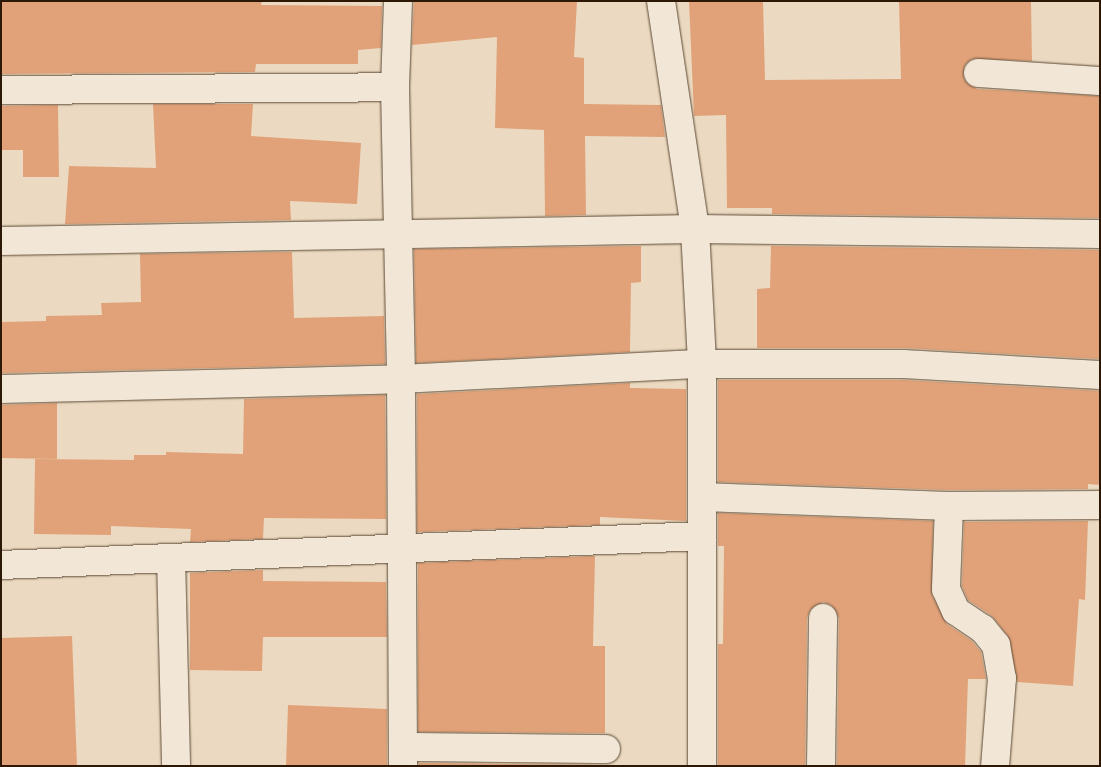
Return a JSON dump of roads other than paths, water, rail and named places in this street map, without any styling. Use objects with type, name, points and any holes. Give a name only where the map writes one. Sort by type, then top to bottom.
[{"type":"street","points":[[398,1],[395,87],[396,232],[401,379],[400,549],[403,756],[606,749]]},
{"type":"street","points":[[661,1],[695,229],[702,364],[702,766]]},
{"type":"street","points":[[978,73],[1100,81]]},
{"type":"street","points":[[1,90],[395,87]]},
{"type":"street","points":[[1,241],[396,232],[695,229],[1100,234]]},
{"type":"street","points":[[1,389],[401,379],[702,364],[903,364],[1100,375]]},
{"type":"street","points":[[702,497],[949,506],[1100,505]]},
{"type":"street","points":[[949,506],[946,589],[956,611],[982,629],[996,645],[1002,678],[995,766]]},
{"type":"street","points":[[1,565],[702,536]]},
{"type":"street","points":[[171,558],[176,766]]},
{"type":"street","points":[[821,766],[823,618]]}]
